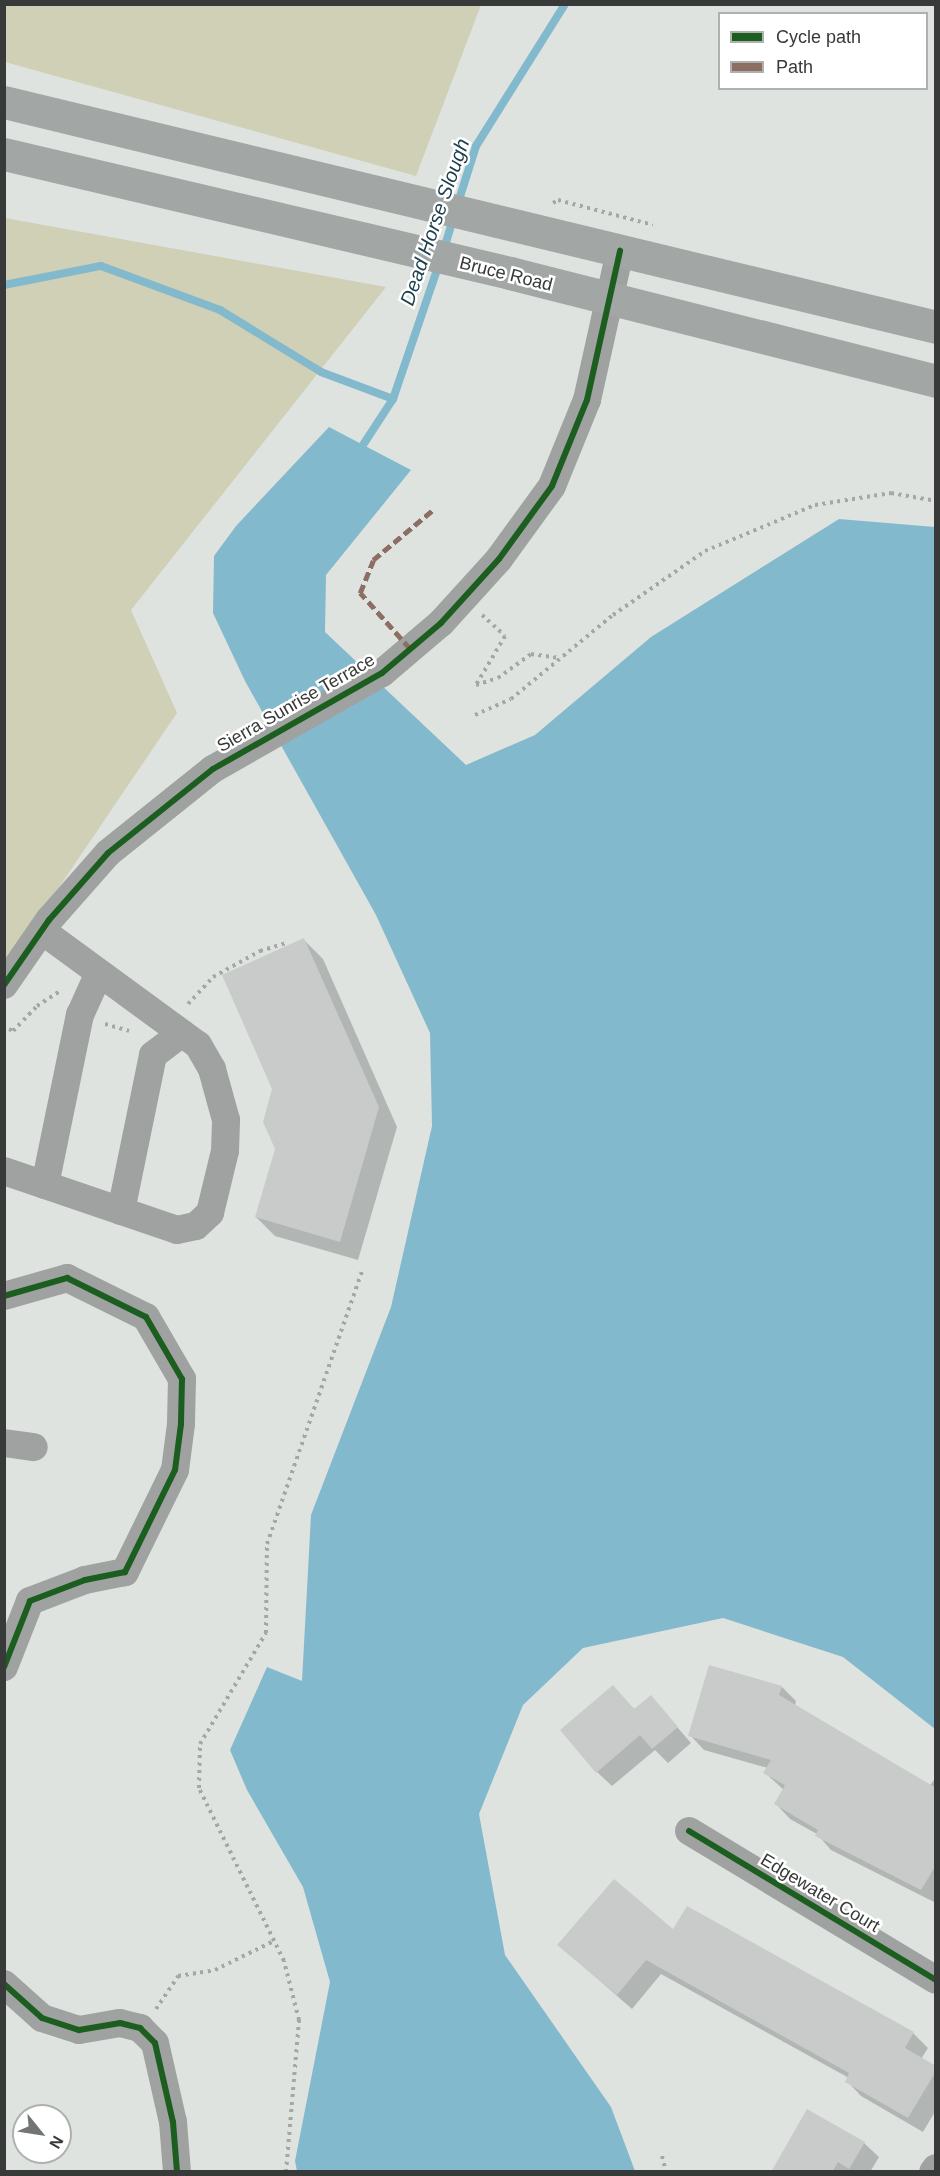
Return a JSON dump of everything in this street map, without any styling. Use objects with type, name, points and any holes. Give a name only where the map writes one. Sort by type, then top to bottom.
[{"type":"main road","points":[[4,102],[434,203],[620,252],[936,327]]},
{"type":"main road","name":"Bruce Road","points":[[4,154],[510,273],[936,381]]},
{"type":"street","name":"Sierra Sunrise Terrace","points":[[4,985],[42,931],[108,853],[213,769],[382,673],[441,623],[499,559],[552,486],[587,400],[620,252]]},
{"type":"street","points":[[4,1171],[177,1230],[196,1226],[210,1213],[225,1150],[226,1120],[212,1069],[198,1045],[42,931]]},
{"type":"street","points":[[45,1185],[80,1015],[99,973]]},
{"type":"street","points":[[121,1211],[153,1055],[173,1027]]},
{"type":"street","points":[[4,1296],[9,1292],[67,1278],[146,1317],[182,1378],[181,1424],[175,1470],[125,1572],[85,1580],[30,1600],[4,1667]]},
{"type":"street","points":[[4,1443],[34,1447]]},
{"type":"street","name":"Edgewater Court","points":[[689,1831],[936,1980]]},
{"type":"street","points":[[4,1984],[42,2018],[80,2030],[120,2023],[140,2028],[155,2043],[173,2122],[177,2172]]},
{"type":"street","points":[[933,2172],[936,2168]]},
{"type":"path","points":[[475,716],[511,699],[613,615],[705,551],[815,505],[891,492],[936,501]]},
{"type":"path","points":[[482,615],[505,636],[476,685],[498,678],[531,654],[561,658]]},
{"type":"path","points":[[173,1027],[186,1006],[213,976],[260,951],[286,943]]},
{"type":"path","points":[[286,2172],[300,2020],[284,1961],[199,1788],[200,1744],[266,1633],[267,1544],[363,1269]]},
{"type":"path","points":[[177,1983],[178,1976],[215,1970],[274,1941]]},
{"type":"path","points":[[662,2156],[666,2172]]},
{"type":"green space","points":[[4,5],[481,5],[416,176],[5,62]]},
{"type":"green space","points":[[5,218],[386,287],[131,610],[177,713],[5,967]]},
{"type":"water","points":[[329,427],[411,470],[326,575],[325,632],[466,765],[535,735],[651,637],[839,519],[935,527],[935,1729],[843,1657],[723,1618],[583,1648],[523,1705],[479,1814],[505,1955],[611,2107],[635,2171],[297,2171],[295,2161],[330,1982],[303,1887],[247,1790],[230,1750],[267,1667],[302,1681],[311,1515],[391,1307],[432,1126],[430,1033],[376,915],[245,681],[213,613],[214,556],[236,526]]},
{"type":"building","points":[[304,938],[379,1107],[340,1242],[255,1217],[275,1149],[263,1122],[272,1089],[222,975]]},
{"type":"building","points":[[709,1665],[782,1686],[779,1695],[936,1788],[936,1865],[921,1890],[815,1836],[818,1830],[774,1804],[785,1785],[763,1773],[771,1760],[688,1736]]},
{"type":"building","points":[[613,1685],[634,1709],[651,1695],[678,1727],[652,1749],[640,1735],[596,1773],[560,1730]]},
{"type":"building","points":[[614,1879],[673,1929],[687,1906],[914,2032],[905,2048],[936,2066],[936,2071],[908,2118],[845,2082],[849,2073],[646,1960],[617,1995],[557,1945]]},
{"type":"building","points":[[807,2109],[865,2142],[849,2169],[838,2162],[832,2172],[771,2172]]},
{"type":"waterway","name":"Dead Horse Slough","points":[[457,206],[476,146],[565,4]]},
{"type":"waterway","name":"Dead Horse Slough","points":[[443,252],[453,219]]},
{"type":"waterway","name":"Dead Horse Slough","points":[[363,445],[393,399],[439,264]]},
{"type":"waterway","name":"Dead Horse Slough","points":[[4,285],[101,266],[220,310],[321,372],[393,399]]},
{"type":"marked path","points":[[410,649],[360,593],[373,560],[434,509]]},
{"type":"cycle path","points":[[4,985],[49,920],[108,853],[213,769],[382,673],[441,623],[499,559],[552,486],[587,400],[620,251]]},
{"type":"cycle path","points":[[4,1296],[67,1278],[146,1317],[182,1379],[181,1424],[175,1470],[125,1572],[85,1580],[30,1601],[4,1667]]},
{"type":"cycle path","points":[[689,1831],[936,1980]]},
{"type":"cycle path","points":[[4,1984],[42,2018],[79,2030],[120,2023],[140,2028],[155,2043],[173,2122],[177,2172]]}]
